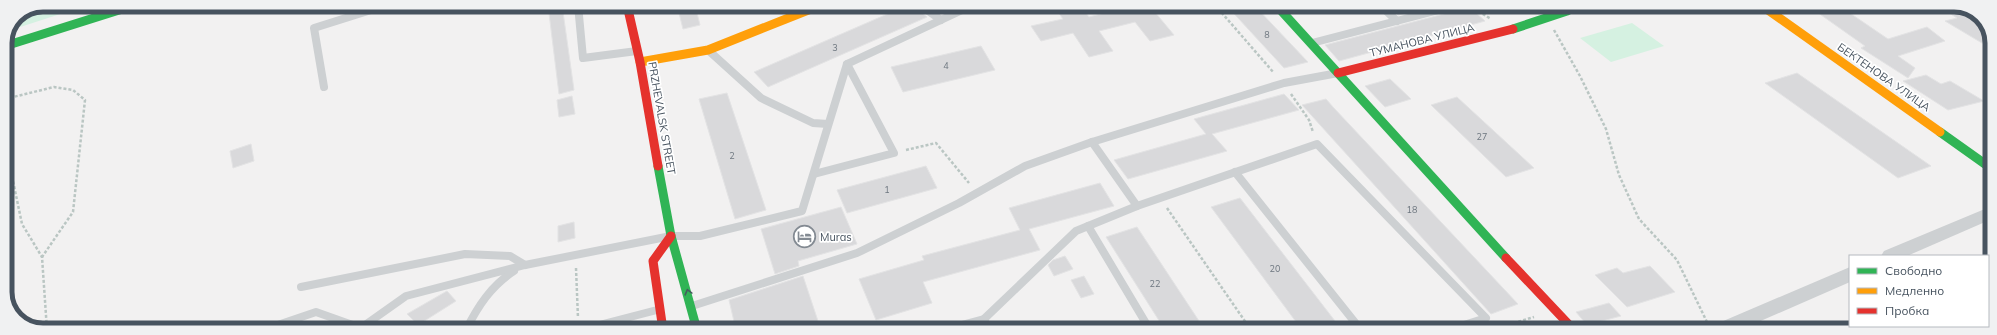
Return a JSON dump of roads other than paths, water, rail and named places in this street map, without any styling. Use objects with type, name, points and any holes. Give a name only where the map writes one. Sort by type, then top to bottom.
[{"type":"street","points":[[12,44],[113,12]]},
{"type":"street","name":"PRZHEVALSK STREET","points":[[629,12],[640,62],[671,236],[695,323]]},
{"type":"street","points":[[640,62],[708,50],[803,12]]},
{"type":"street","points":[[1283,12],[1448,196],[1568,323]]},
{"type":"street","name":"ТУМАНОВА УЛИЦА","points":[[1338,73],[1508,30],[1561,12]]},
{"type":"street","name":"БЕКТЕНОВА УЛИЦА","points":[[1771,12],[1985,164]]},
{"type":"street","points":[[1892,255],[1985,215]]},
{"type":"street","points":[[662,323],[653,261],[671,236]]},
{"type":"street","points":[[1722,323],[1849,274]]},
{"type":"lane","points":[[324,87],[314,28],[365,12]]},
{"type":"lane","points":[[579,12],[583,58],[637,51]]},
{"type":"lane","points":[[930,12],[941,20]]},
{"type":"lane","points":[[368,323],[406,296],[525,265],[671,236],[700,236],[802,212],[847,64],[958,12]]},
{"type":"lane","points":[[1387,12],[1397,21]]},
{"type":"lane","points":[[1312,43],[1431,12]]},
{"type":"lane","points":[[708,50],[761,98],[813,123],[828,124]]},
{"type":"lane","points":[[814,174],[894,153],[847,64]]},
{"type":"lane","points":[[692,307],[857,253],[977,193],[1026,166],[1092,142],[1284,84],[1338,73]]},
{"type":"lane","points":[[1092,142],[1137,206]]},
{"type":"lane","points":[[969,323],[984,319],[1076,231],[1137,206],[1317,144],[1486,318],[1470,323]]},
{"type":"lane","points":[[1235,172],[1355,323]]},
{"type":"lane","points":[[1088,226],[1146,323]]},
{"type":"lane","points":[[301,287],[465,254],[510,256],[525,265]]},
{"type":"lane","points":[[470,323],[481,300],[488,290],[503,277],[525,265]]},
{"type":"lane","points":[[594,323],[660,310]]},
{"type":"lane","points":[[284,323],[316,312],[344,323]]},
{"type":"lane","points":[[984,319],[986,323]]},
{"type":"place","name":"Muras","points":[[804,237]]}]
